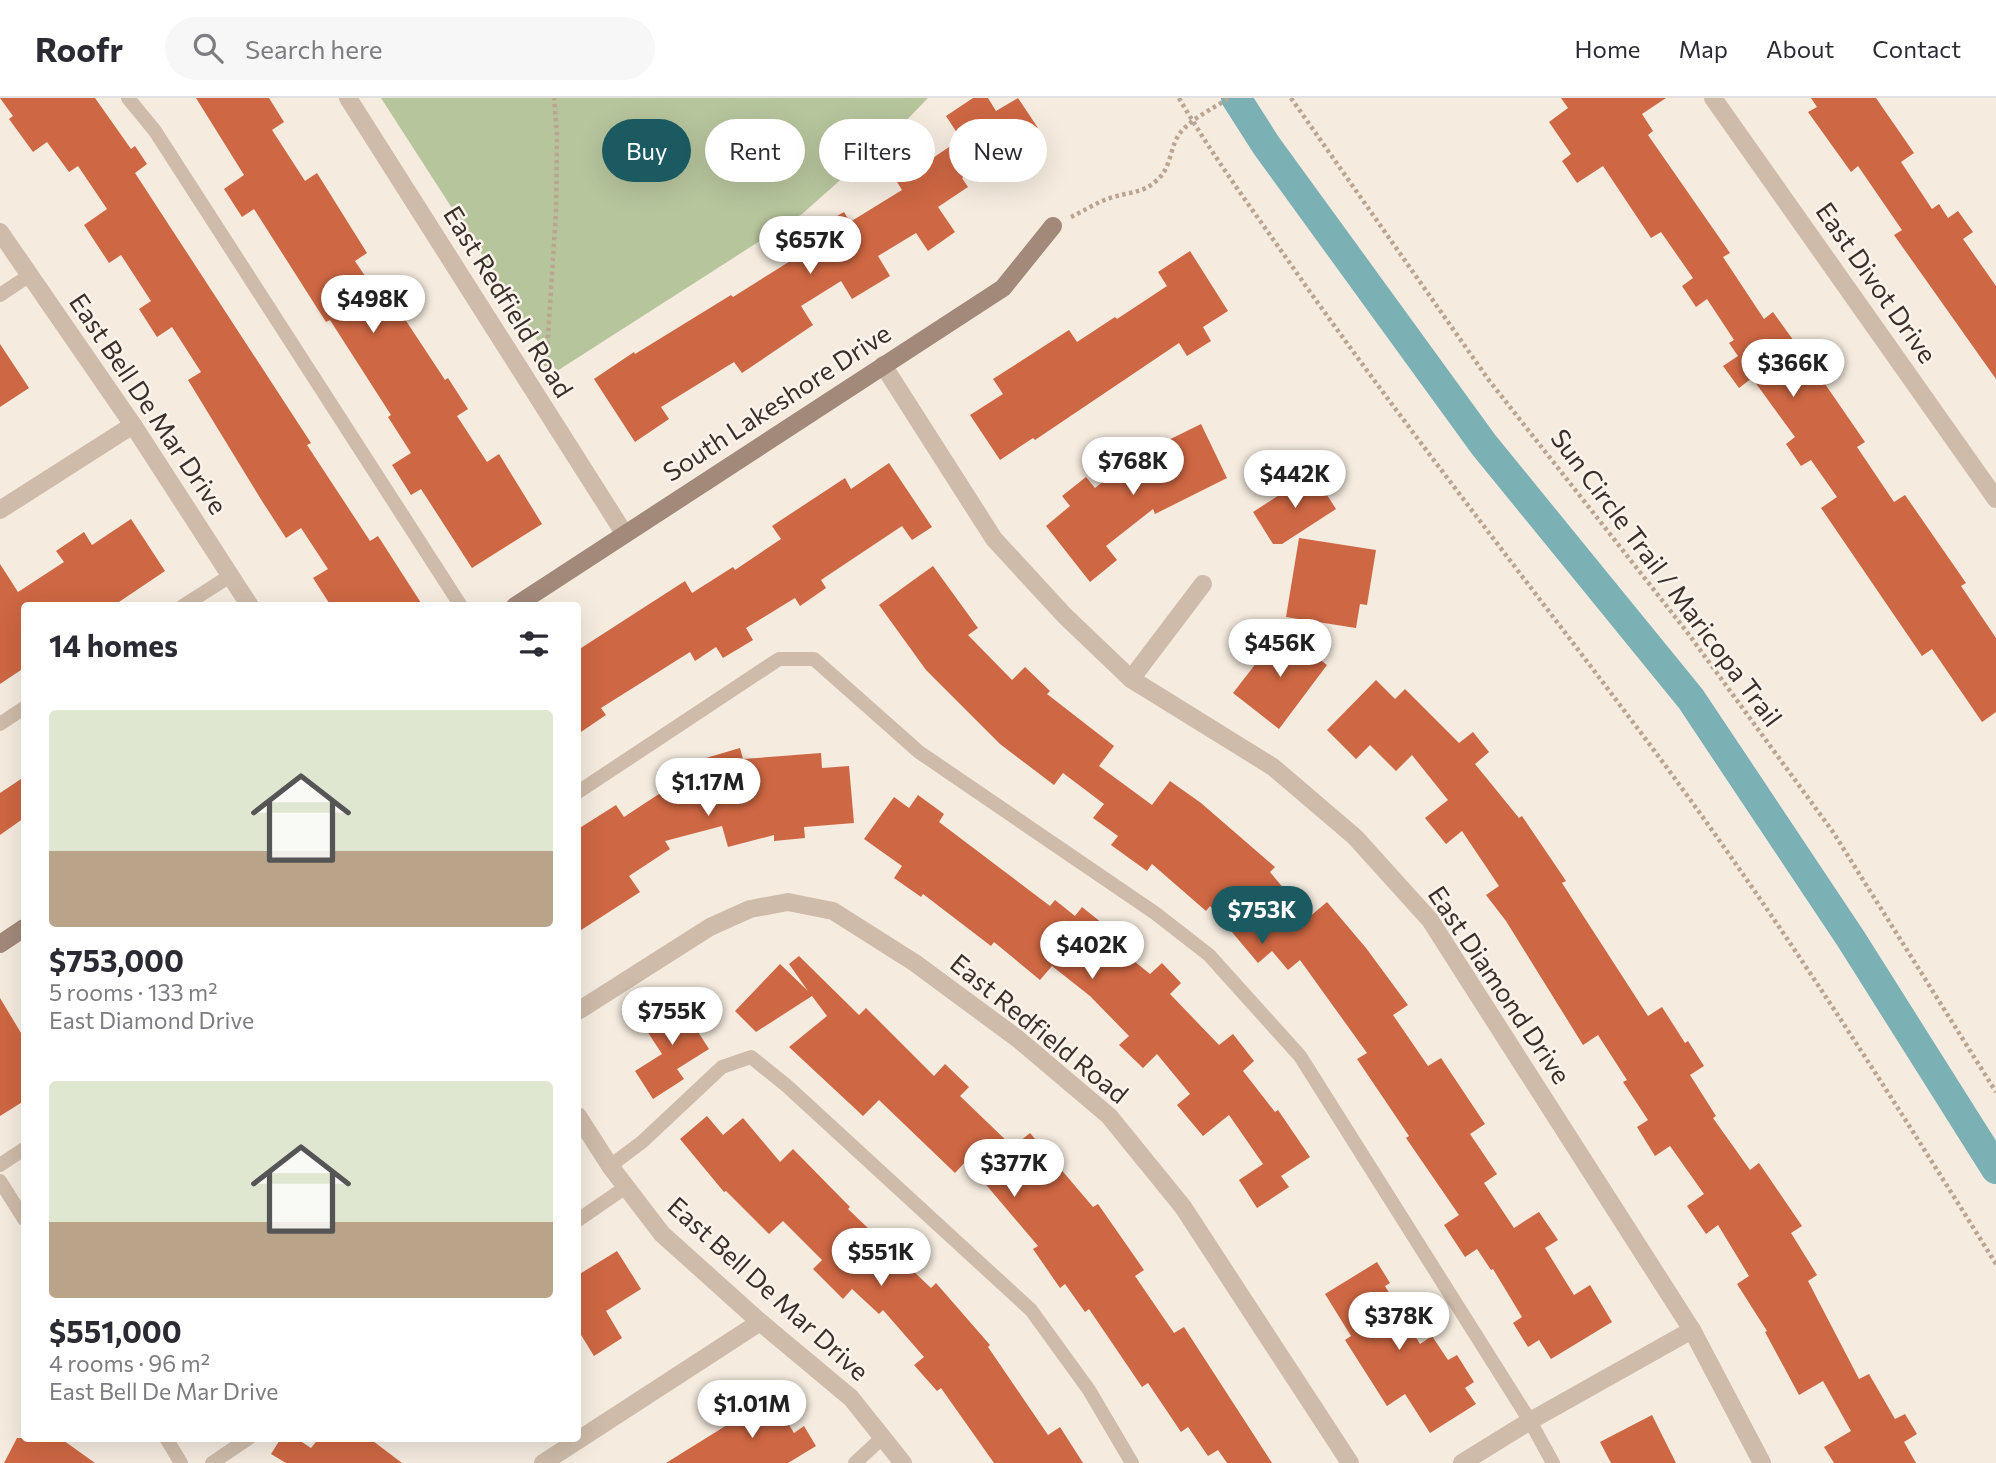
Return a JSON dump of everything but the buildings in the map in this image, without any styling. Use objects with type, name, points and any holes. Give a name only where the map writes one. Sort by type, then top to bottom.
[{"type":"street","name":"East Redfield Road","points":[[348,98],[624,533]]},
{"type":"street","name":"East Divot Drive","points":[[1713,98],[1996,499]]},
{"type":"street","name":"South Lakeshore Drive","points":[[520,602],[1003,288],[1052,226]]},
{"type":"street","name":"East Bell De Mar Drive","points":[[0,232],[133,425],[247,602]]},
{"type":"street","name":"East Diamond Drive","points":[[883,365],[994,538],[1065,615],[1130,679],[1273,767],[1355,837],[1430,920],[1692,1330],[1762,1463]]},
{"type":"street","points":[[0,510],[133,425]]},
{"type":"street","points":[[1130,679],[1203,584]]},
{"type":"street","name":"East Redfield Road","points":[[581,1009],[710,927],[750,909],[788,902],[832,911],[915,963],[1018,1039],[1109,1116],[1183,1207],[1350,1463]]},
{"type":"street","points":[[0,944],[21,930]]},
{"type":"street","name":"East Bell De Mar Drive","points":[[581,1121],[610,1166],[662,1234],[760,1322],[851,1398],[903,1463]]},
{"type":"street","points":[[581,1438],[760,1322]]},
{"type":"street","points":[[1462,1463],[1530,1421],[1692,1330]]},
{"type":"street","points":[[543,1463],[575,1442]]},
{"type":"lane","points":[[128,98],[155,131],[458,602]]},
{"type":"lane","points":[[0,295],[30,275]]},
{"type":"lane","points":[[189,602],[230,576]]},
{"type":"lane","points":[[581,790],[779,659],[814,659],[919,752],[1155,913],[1209,955],[1300,1056],[1530,1421],[1553,1463]]},
{"type":"lane","points":[[0,724],[21,710]]},
{"type":"lane","points":[[610,1166],[642,1142],[722,1068],[751,1057],[1031,1310],[1089,1390],[1132,1463]]},
{"type":"lane","points":[[0,1165],[21,1151]]},
{"type":"lane","points":[[0,1181],[21,1214]]},
{"type":"lane","points":[[581,1218],[626,1187]]},
{"type":"lane","points":[[855,1463],[882,1437]]},
{"type":"lane","points":[[168,1442],[181,1463]]},
{"type":"lane","points":[[212,1463],[243,1442]]},
{"type":"path","points":[[545,371],[556,213],[557,134],[554,98]]},
{"type":"path","points":[[1179,98],[1192,122],[1342,336],[1631,719],[1747,878],[1922,1145],[1996,1264]]},
{"type":"path","points":[[1052,226],[1111,198],[1138,192],[1156,182],[1169,164],[1179,134],[1192,122],[1229,98]]},
{"type":"path","name":"Sun Circle Trail / Maricopa Trail","points":[[1291,98],[1488,379],[1687,632],[1833,832],[1996,1092]]},
{"type":"green space","points":[[381,98],[928,98],[908,119],[819,119],[819,182],[838,182],[802,214],[557,371]]},
{"type":"waterway","points":[[1236,98],[1266,145],[1484,445],[1691,699],[1851,939],[1996,1169]]}]
